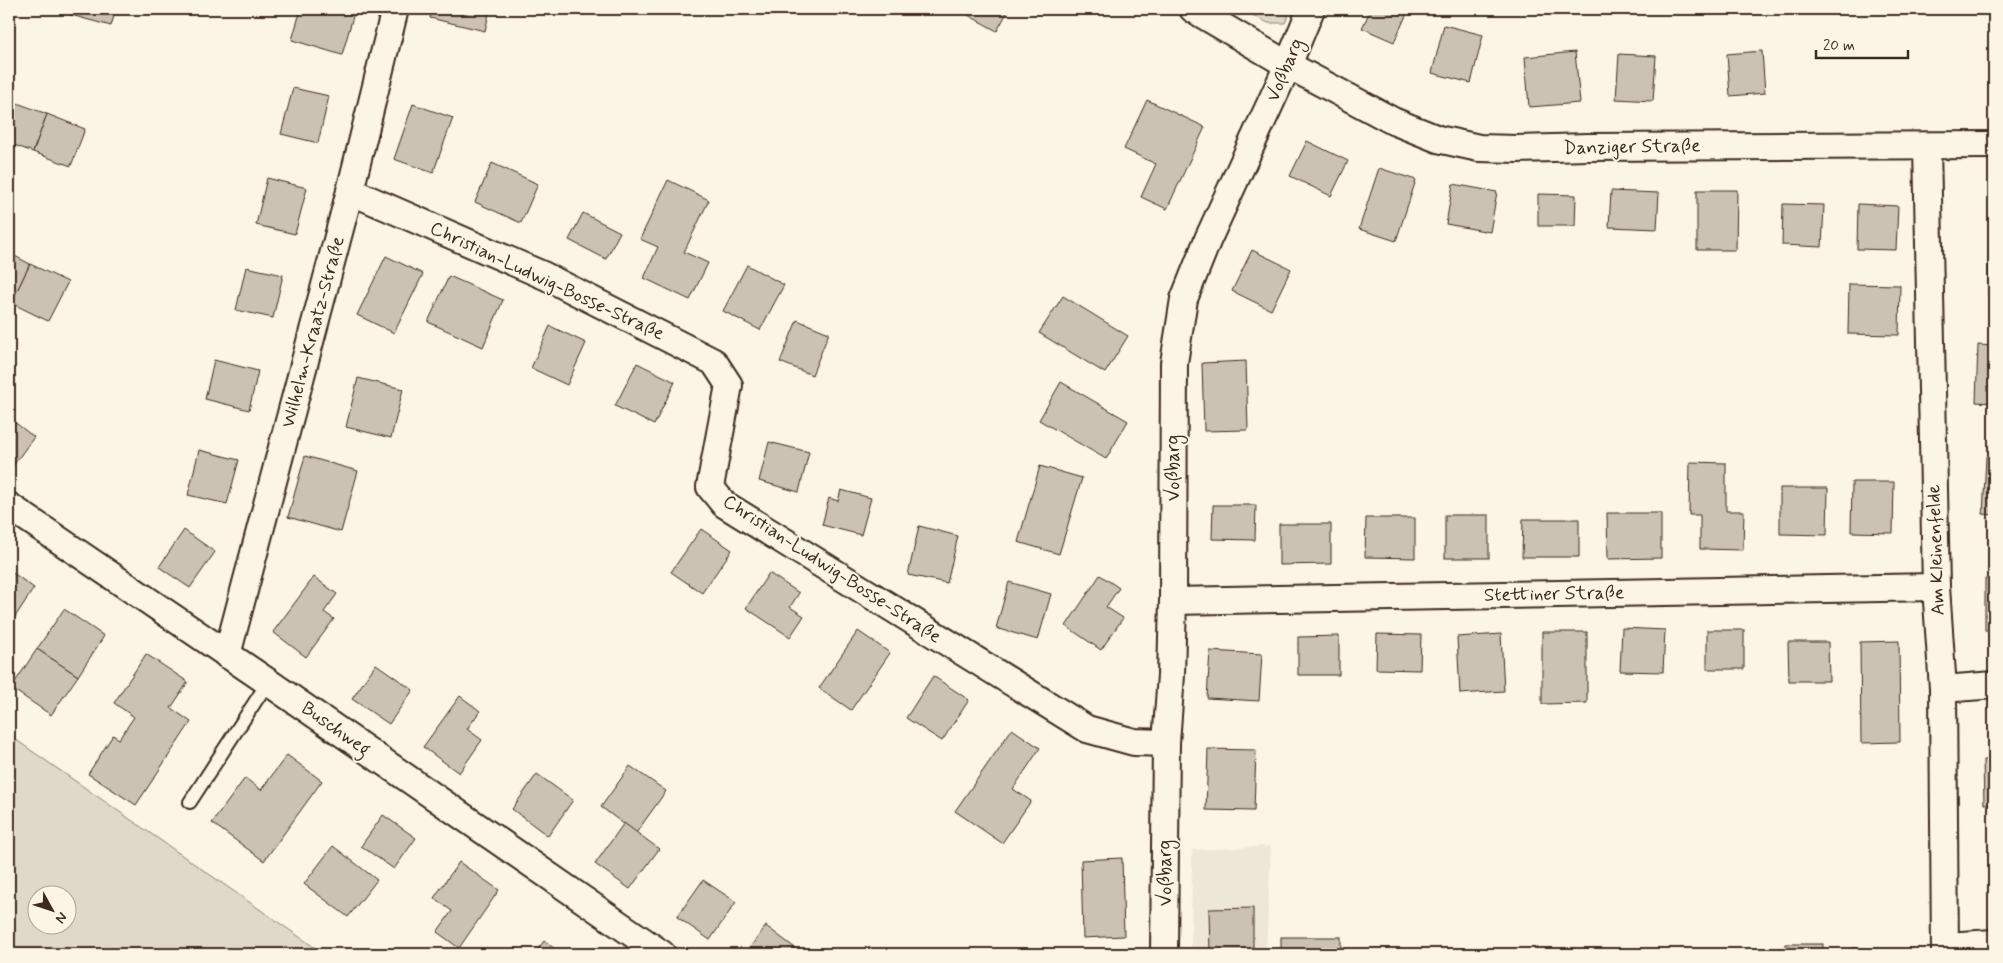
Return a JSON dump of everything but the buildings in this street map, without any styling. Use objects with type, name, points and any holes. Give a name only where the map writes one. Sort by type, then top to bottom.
[{"type":"street","name":"Wilhelm-Kraatz-Straße","points":[[227,655],[350,191],[395,9]]},
{"type":"street","name":"Danziger Straße","points":[[1194,9],[1288,65],[1393,121],[1438,139],[1479,148],[1518,150],[1588,146],[1994,145]]},
{"type":"street","name":"Voßbarg","points":[[1164,954],[1166,743],[1171,675],[1173,601],[1174,363],[1184,299],[1208,239],[1288,65],[1310,9]]},
{"type":"street","name":"Am Kleinenfelde","points":[[1927,146],[1936,587],[1943,689],[1945,950]]},
{"type":"street","name":"Christian-Ludwig-Bosse-Straße","points":[[350,191],[545,276],[714,362],[729,385],[710,488],[724,504],[1087,729],[1134,742],[1166,743]]},
{"type":"street","name":"Buschweg","points":[[9,506],[662,954]]},
{"type":"street","name":"Stettiner Straße","points":[[1173,601],[1936,587]]},
{"type":"street","points":[[1943,689],[1994,685]]},
{"type":"street","points":[[1945,950],[1994,943]]},
{"type":"lane","points":[[190,802],[268,682]]},
{"type":"shaded area","points":[[1241,9],[1291,9],[1285,23],[1268,23]]},
{"type":"shaded area","points":[[9,735],[324,954],[9,954]]},
{"type":"shaded area","points":[[1271,846],[1266,954],[1191,954],[1192,850]]}]
